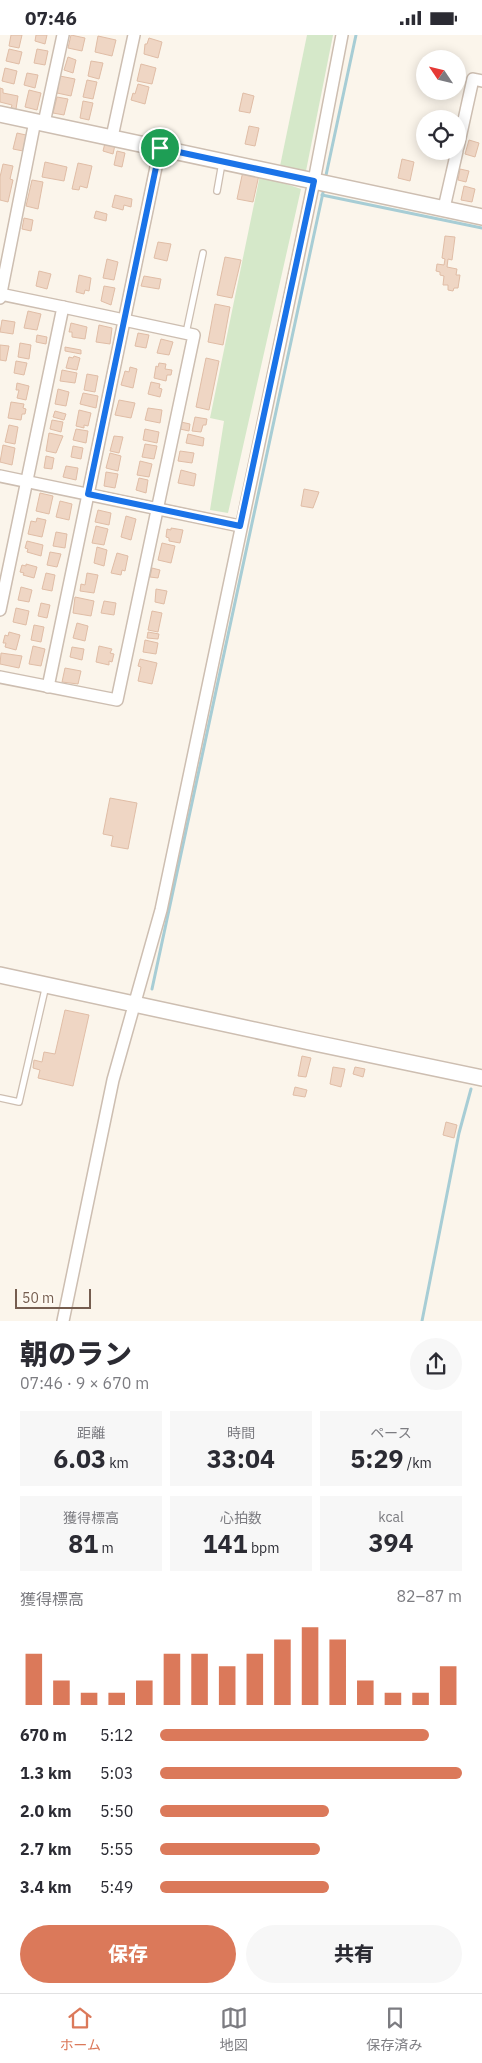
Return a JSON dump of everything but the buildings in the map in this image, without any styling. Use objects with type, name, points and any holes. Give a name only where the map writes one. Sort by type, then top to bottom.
[{"type":"street","points":[[0,677],[117,700],[194,335],[0,295],[40,122],[63,35]]},
{"type":"street","points":[[112,137],[134,35]]},
{"type":"street","points":[[63,1321],[113,1080],[161,910],[240,526],[314,181],[342,35]]},
{"type":"street","points":[[466,111],[473,79],[482,81]]},
{"type":"street","points":[[0,114],[482,217]]},
{"type":"street","points":[[48,687],[160,148]]},
{"type":"street","points":[[444,209],[455,160]]},
{"type":"street","points":[[0,610],[63,307]]},
{"type":"street","points":[[0,476],[240,526]]},
{"type":"street","points":[[0,975],[295,1040],[482,1078]]},
{"type":"lane","points":[[217,191],[222,161]]},
{"type":"lane","points":[[186,333],[203,253]]},
{"type":"lane","points":[[0,1098],[19,1103],[46,985]]},
{"type":"green space","points":[[307,35],[333,35],[305,176],[279,171]]},
{"type":"green space","points":[[260,175],[301,189],[228,513],[210,510],[224,421],[210,418]]},
{"type":"waterway","points":[[325,180],[356,35]]},
{"type":"waterway","points":[[152,989],[324,188]]},
{"type":"waterway","points":[[322,195],[482,228]]},
{"type":"waterway","points":[[422,1321],[459,1133],[471,1089]]},
{"type":"route","points":[[160,148],[314,181],[240,526],[88,494],[160,148]]}]
